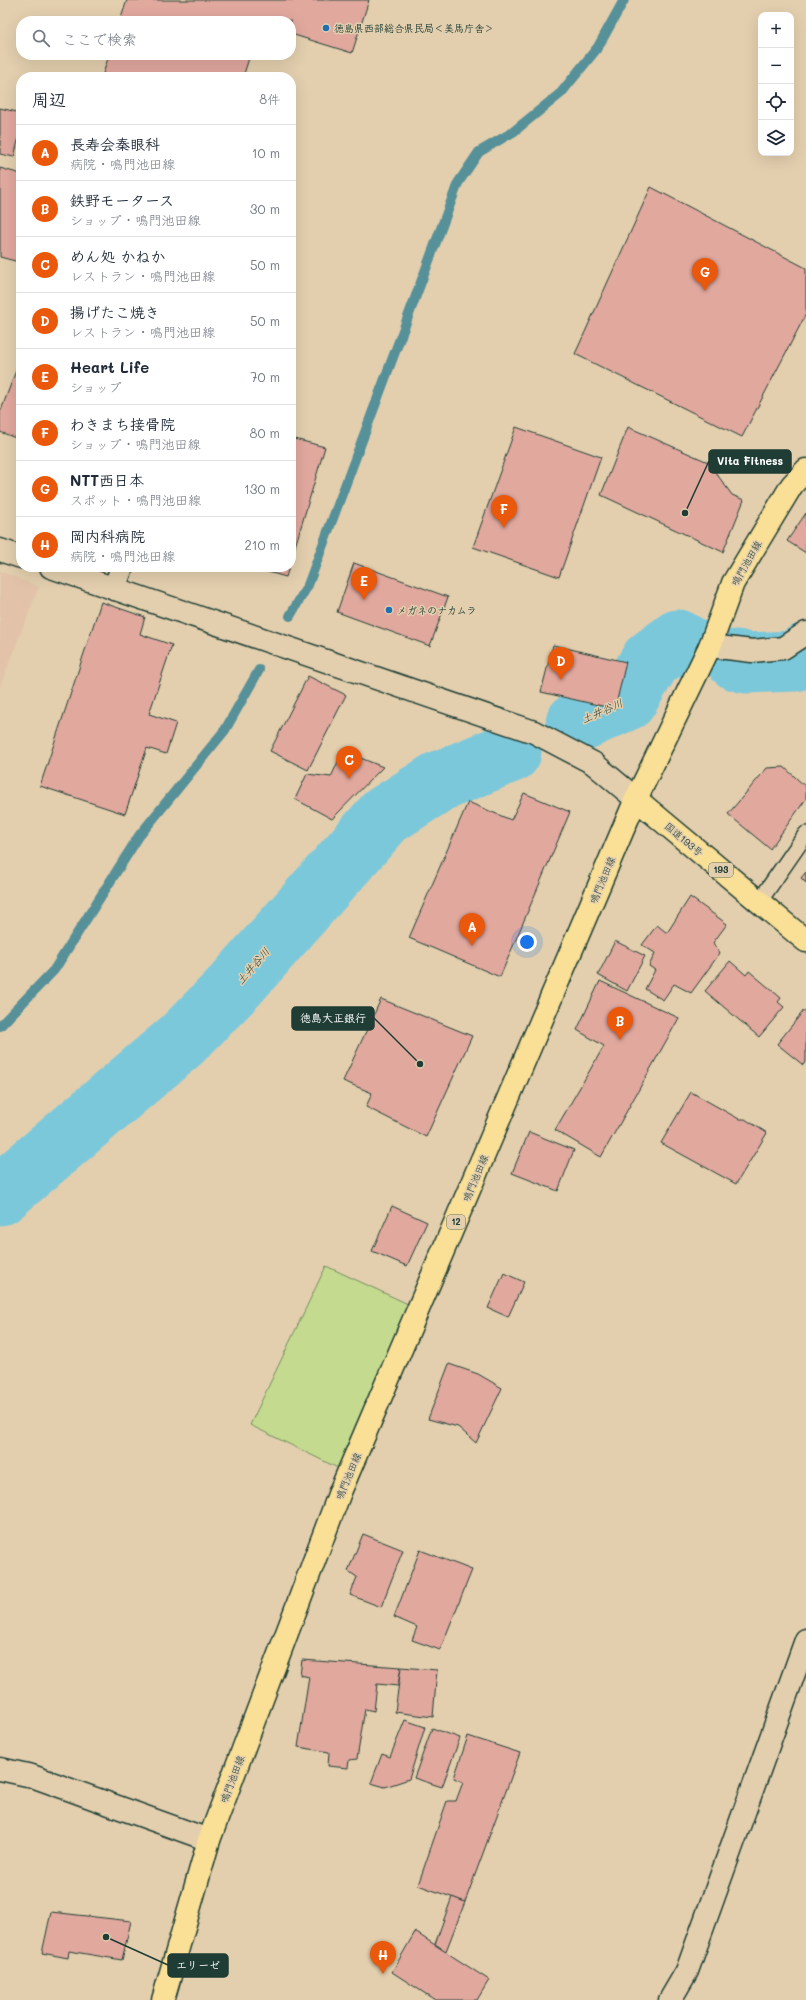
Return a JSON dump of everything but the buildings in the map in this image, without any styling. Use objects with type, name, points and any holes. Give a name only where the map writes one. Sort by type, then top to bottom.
[{"type":"main road","name":"鳴門池田線","points":[[163,2000],[209,1840],[340,1492],[636,799],[710,646],[733,583],[792,485],[806,470]]},
{"type":"main road","name":"国道193号","points":[[636,799],[806,941]]},
{"type":"street","points":[[0,550],[16,555]]},
{"type":"street","points":[[65,572],[534,732],[593,763],[636,799]]},
{"type":"street","points":[[114,589],[120,572]]},
{"type":"street","points":[[710,646],[752,651],[783,648],[806,633]]},
{"type":"street","points":[[670,2000],[687,1971],[806,1640]]},
{"type":"street","points":[[0,1769],[32,1776],[209,1840]]},
{"type":"lane","points":[[759,902],[806,834]]},
{"type":"shaded area","points":[[0,571],[39,587],[0,686]]},
{"type":"green space","points":[[326,1266],[408,1304],[338,1468],[250,1425]]},
{"type":"waterway","points":[[290,616],[308,585],[458,183],[479,152],[513,132],[561,93],[598,47],[624,0]]},
{"type":"waterway","name":"土井谷川","points":[[576,723],[627,700],[651,660],[678,640],[693,649]]},
{"type":"waterway","name":"土井谷川","points":[[736,660],[747,663],[794,661],[806,653]]},
{"type":"waterway","points":[[0,1026],[54,970],[139,836],[225,730],[259,670]]},
{"type":"waterway","name":"土井谷川","points":[[0,1195],[182,1040],[235,986],[385,816],[438,782],[511,752]]},
{"type":"place","name":"徳島県西部総合県民局＜美馬庁舎＞","points":[[326,28]]},
{"type":"place","name":"NTT西日本","points":[[705,291]]},
{"type":"place","name":"Vita Fitness","points":[[685,513]]},
{"type":"place","name":"わきまち接骨院","points":[[504,528]]},
{"type":"place","name":"Heart Life","points":[[364,600]]},
{"type":"place","name":"メガネのナカムラ","points":[[389,610]]},
{"type":"place","name":"揚げたこ焼き","points":[[561,680]]},
{"type":"place","name":"めん処 かねか","points":[[349,779]]},
{"type":"place","name":"長寿会秦眼科","points":[[472,946]]},
{"type":"place","name":"鉄野モータース","points":[[620,1040]]},
{"type":"place","name":"徳島大正銀行","points":[[420,1064]]},
{"type":"place","name":"エリーゼ","points":[[106,1937]]},
{"type":"place","name":"岡内科病院","points":[[383,1974]]}]
